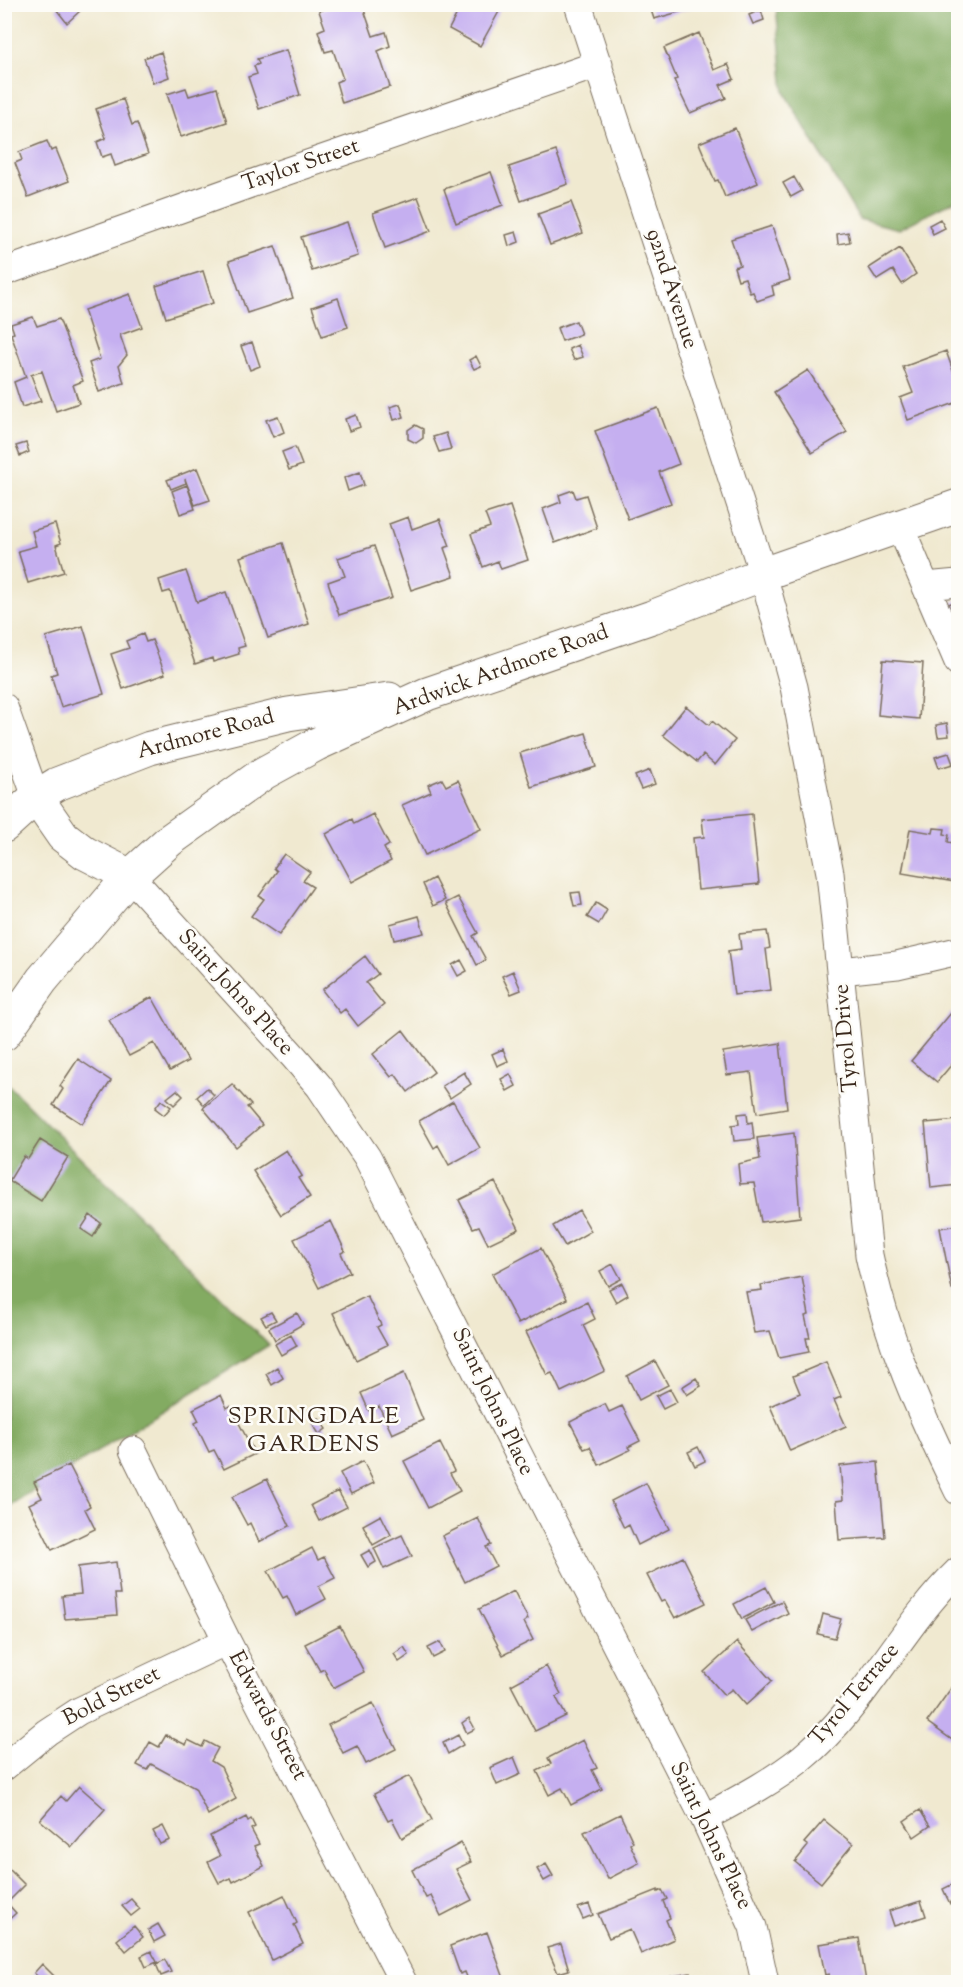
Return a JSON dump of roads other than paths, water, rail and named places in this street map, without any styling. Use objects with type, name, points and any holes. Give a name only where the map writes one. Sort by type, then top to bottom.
[{"type":"street","name":"92nd Avenue","points":[[578,4],[763,574]]},
{"type":"street","name":"Taylor Street","points":[[4,272],[270,177],[599,64]]},
{"type":"street","name":"Ardwick Ardmore Road","points":[[4,1034],[42,980],[130,876],[170,840],[264,772],[317,744],[427,694],[652,617],[763,574],[958,506]]},
{"type":"street","points":[[900,526],[958,662]]},
{"type":"street","name":"Tyrol Drive","points":[[763,574],[794,687],[812,770],[830,873],[869,1255],[880,1307],[895,1353],[958,1491]]},
{"type":"street","points":[[926,586],[958,583]]},
{"type":"street","name":"Ardmore Road","points":[[4,826],[36,797],[77,774],[150,748],[288,714],[427,694]]},
{"type":"street","points":[[4,707],[36,797],[63,836],[85,853],[130,876]]},
{"type":"street","name":"Saint Johns Place","points":[[130,876],[301,1065],[367,1157],[704,1818],[753,1927],[765,1983]]},
{"type":"street","points":[[841,970],[897,965],[958,951]]},
{"type":"street","name":"Edwards Street","points":[[133,1450],[227,1641],[403,1983]]},
{"type":"street","name":"Tyrol Terrace","points":[[704,1818],[783,1772],[822,1738],[930,1601],[958,1571]]},
{"type":"street","name":"Bold Street","points":[[4,1767],[47,1732],[79,1711],[227,1641]]},
{"type":"district","name":"SPRINGDALE GARDENS","points":[[314,1431]]}]
